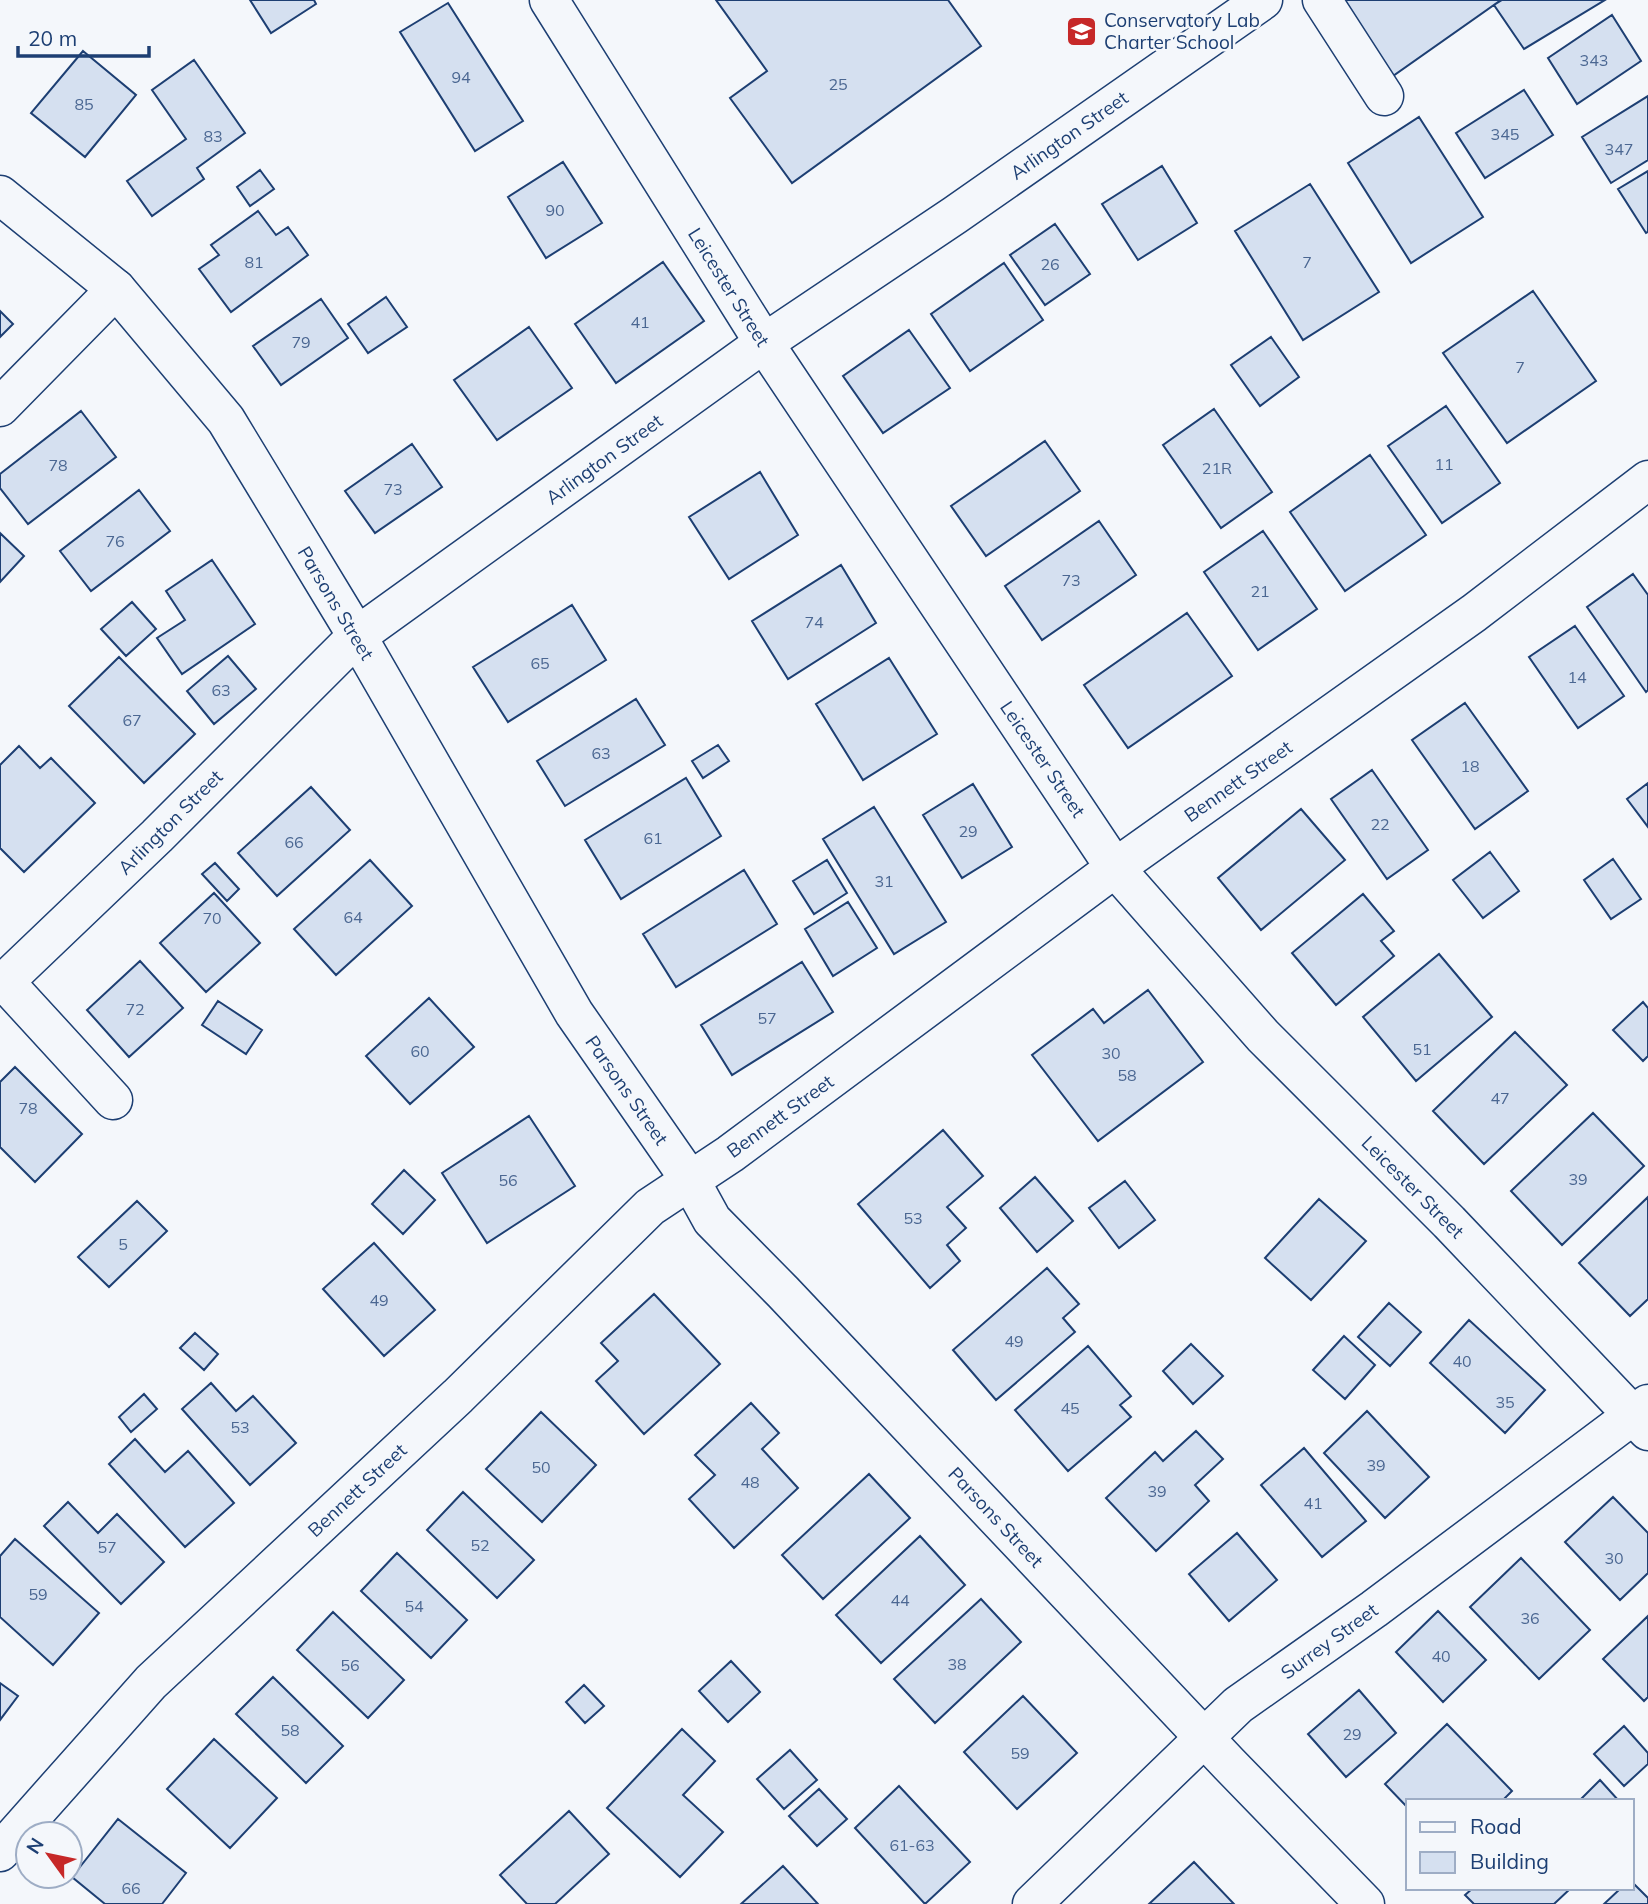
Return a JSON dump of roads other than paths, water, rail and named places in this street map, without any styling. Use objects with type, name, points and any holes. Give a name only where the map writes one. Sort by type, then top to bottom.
[{"type":"street","name":"Leicester Street","points":[[549,0],[764,343],[1115,868],[1263,1036],[1642,1417]]},
{"type":"street","name":"Arlington Street","points":[[2,984],[157,836],[357,636],[764,343],[955,215],[1263,0]]},
{"type":"street","points":[[1322,0],[1384,96]]},
{"type":"street","name":"Parsons Street","points":[[0,195],[116,289],[226,420],[357,636],[574,1013],[690,1180],[712,1220],[1365,1904]]},
{"type":"street","points":[[0,407],[116,289]]},
{"type":"street","name":"Bennett Street","points":[[0,1852],[151,1682],[458,1396],[650,1208],[745,1142],[1115,868],[1474,613],[1648,480]]},
{"type":"street","points":[[2,984],[113,1100]]},
{"type":"street","name":"Surrey Street","points":[[1032,1904],[1238,1705],[1642,1417]]},
{"type":"place","name":"Conservatory Lab Charter School","points":[[1081,31]]}]
